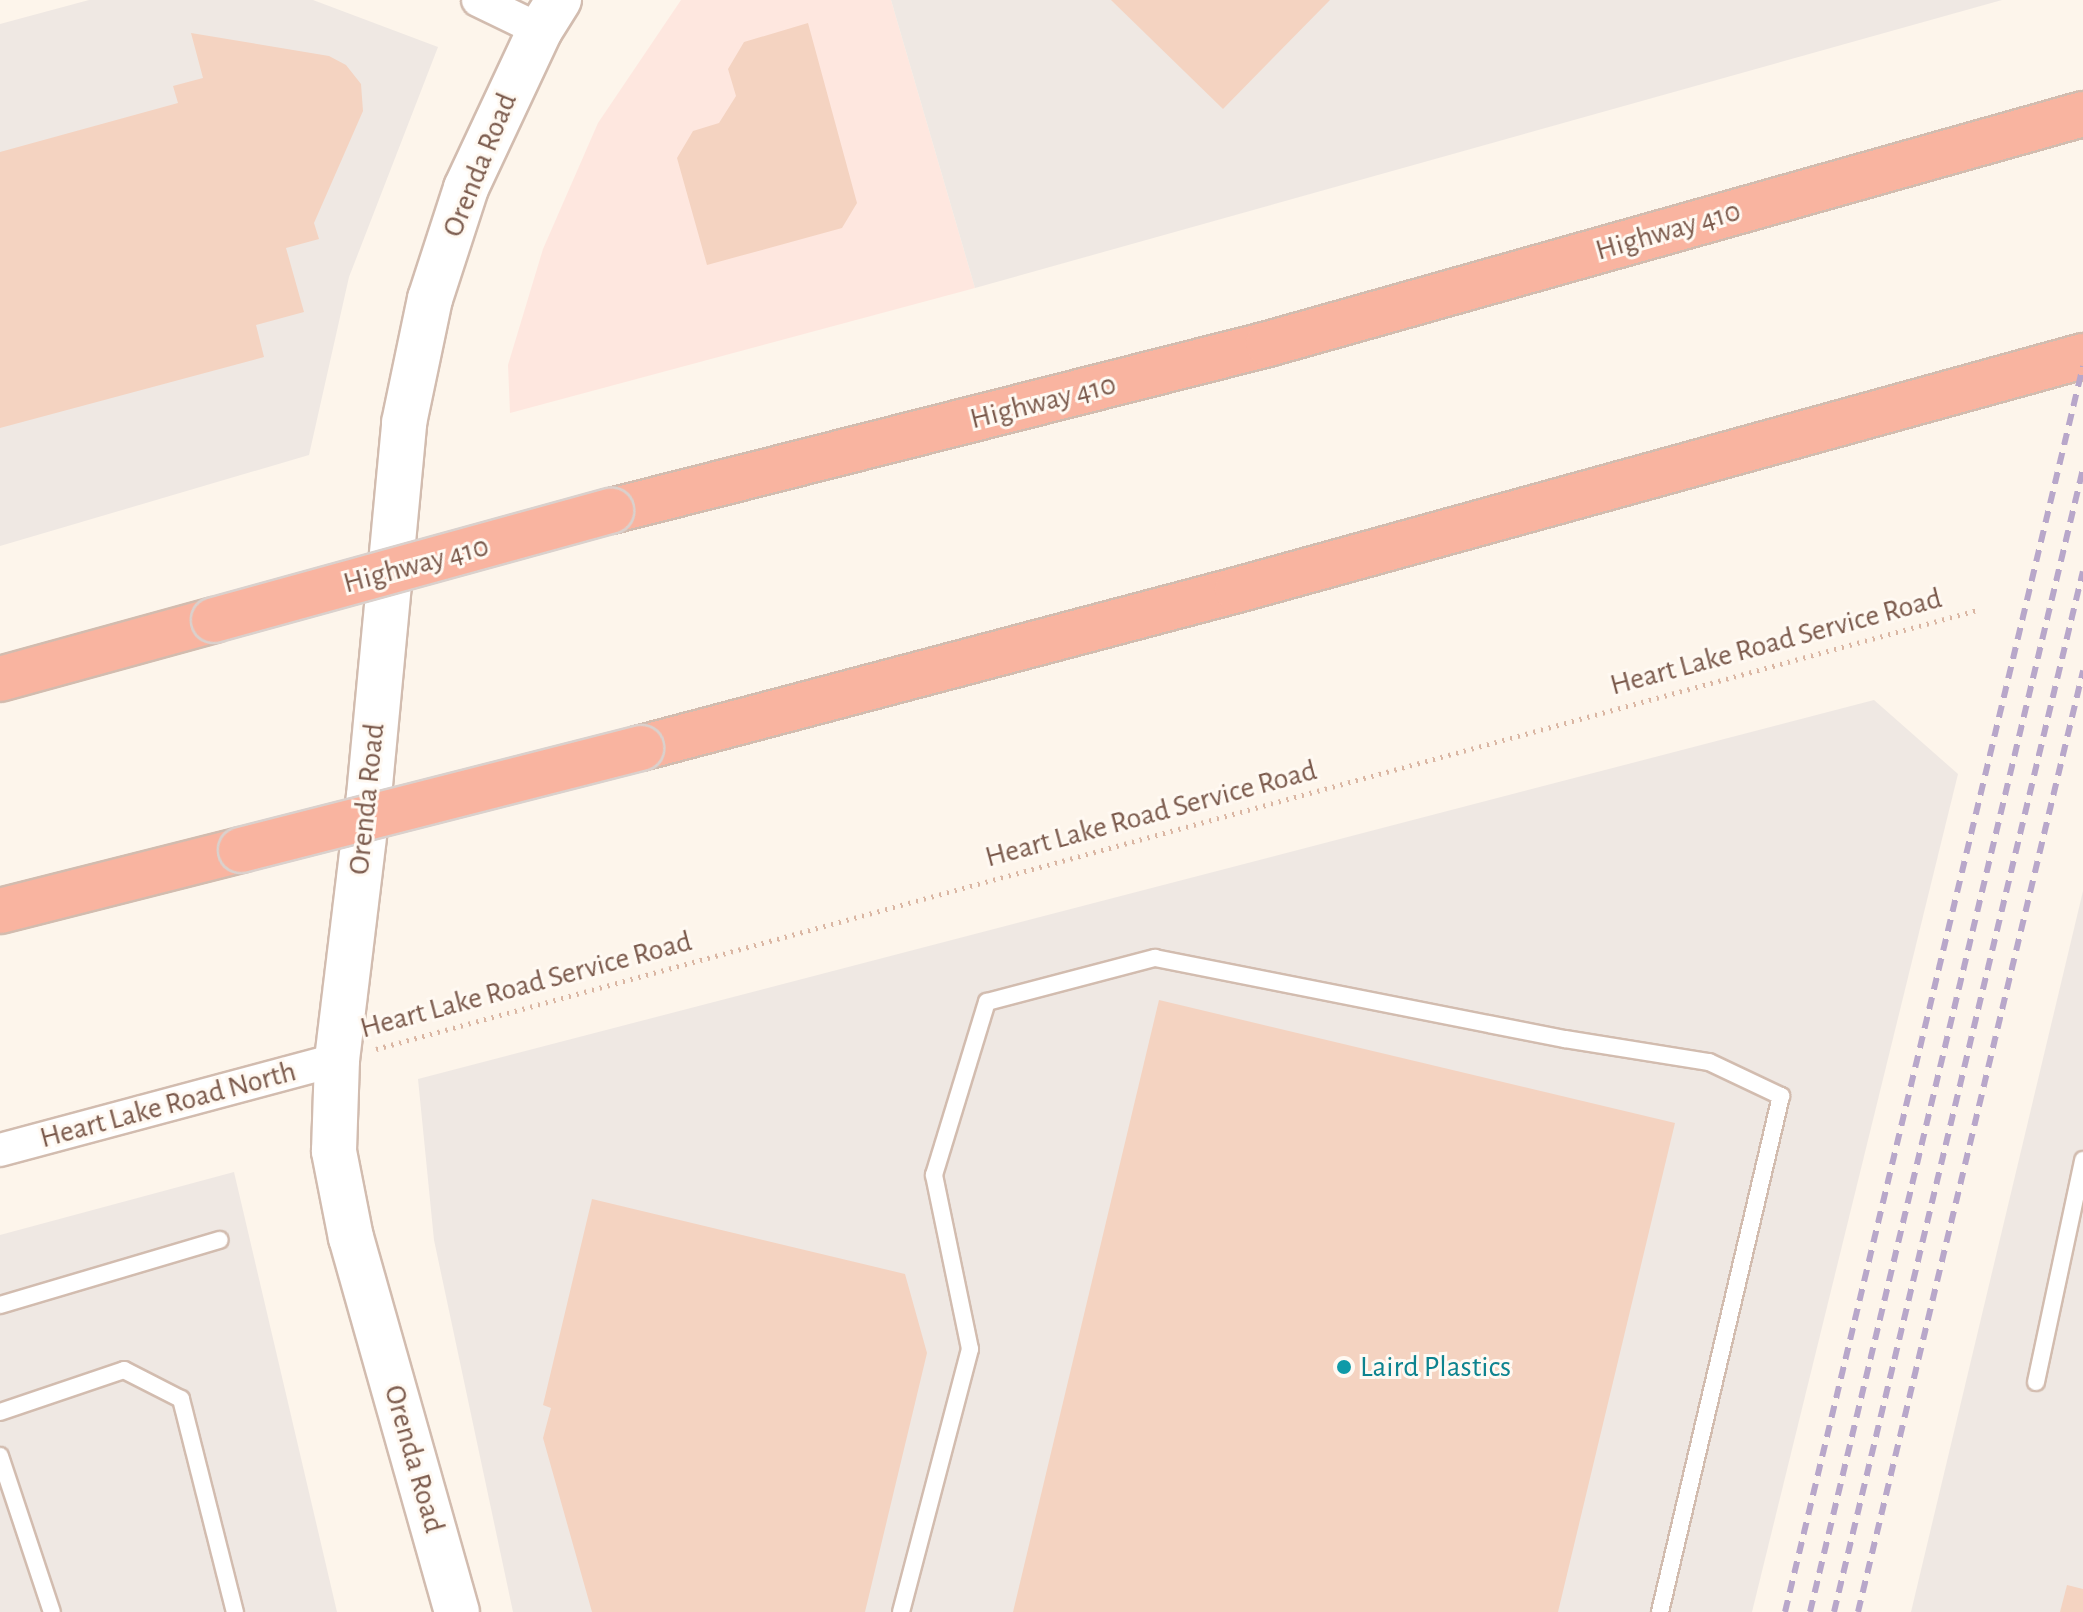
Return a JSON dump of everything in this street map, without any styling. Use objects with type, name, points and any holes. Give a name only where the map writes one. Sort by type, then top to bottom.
[{"type":"highway","name":"Highway 410","points":[[0,679],[611,511],[1268,344],[2083,114]]},
{"type":"highway","points":[[0,911],[641,748],[1237,590],[2083,356]]},
{"type":"street","points":[[478,0],[549,15]]},
{"type":"street","name":"Orenda Road","points":[[457,1612],[351,1238],[334,1151],[337,1060],[369,796],[404,423],[430,299],[466,188],[549,15]]},
{"type":"street","name":"Heart Lake Road North","points":[[0,1150],[337,1060]]},
{"type":"lane","points":[[901,1612],[970,1349],[934,1175],[987,1002],[1155,958],[1565,1039],[1709,1062],[1781,1096],[1660,1612]]},
{"type":"lane","points":[[2036,1382],[2083,1160]]},
{"type":"lane","points":[[0,1305],[220,1240]]},
{"type":"lane","points":[[0,1412],[124,1370],[181,1399],[235,1612]]},
{"type":"lane","points":[[0,1456],[52,1612]]},
{"type":"path","name":"Heart Lake Road Service Road","points":[[337,1060],[1977,610]]},
{"type":"shaded area","points":[[89,0],[313,0],[438,47],[349,277],[309,455],[0,546],[0,24]]},
{"type":"shaded area","points":[[681,0],[891,0],[975,288],[510,413],[508,365],[543,249],[598,123]]},
{"type":"shaded area","points":[[891,0],[2002,0],[975,288]]},
{"type":"shaded area","points":[[1874,700],[1958,774],[1752,1612],[513,1612],[434,1240],[418,1079]]},
{"type":"shaded area","points":[[2083,891],[2083,1612],[1911,1612]]},
{"type":"shaded area","points":[[234,1172],[337,1612],[0,1612],[0,1235]]},
{"type":"building","points":[[1111,0],[1330,0],[1223,109]]},
{"type":"building","points":[[808,23],[857,203],[842,228],[707,265],[677,158],[693,131],[719,123],[736,96],[728,69],[744,42]]},
{"type":"building","points":[[191,33],[329,56],[346,65],[361,84],[363,111],[314,223],[319,239],[286,248],[304,312],[256,325],[264,357],[0,428],[0,152],[178,103],[173,86],[203,78]]},
{"type":"building","name":"Laird Plastics","points":[[1159,1000],[1675,1123],[1558,1612],[1013,1612]]},
{"type":"building","points":[[592,1199],[905,1274],[927,1353],[865,1612],[592,1612],[543,1438],[551,1408],[543,1405]]},
{"type":"building","points":[[2067,1585],[2083,1589],[2083,1612],[2060,1612]]},
{"type":"railway","points":[[1785,1612],[2083,366]]},
{"type":"railway","points":[[1810,1612],[2083,469]]},
{"type":"railway","points":[[1834,1612],[2083,571]]},
{"type":"railway","points":[[1858,1612],[2083,671]]},
{"type":"place","name":"Laird Plastics","points":[[1344,1367]]}]
